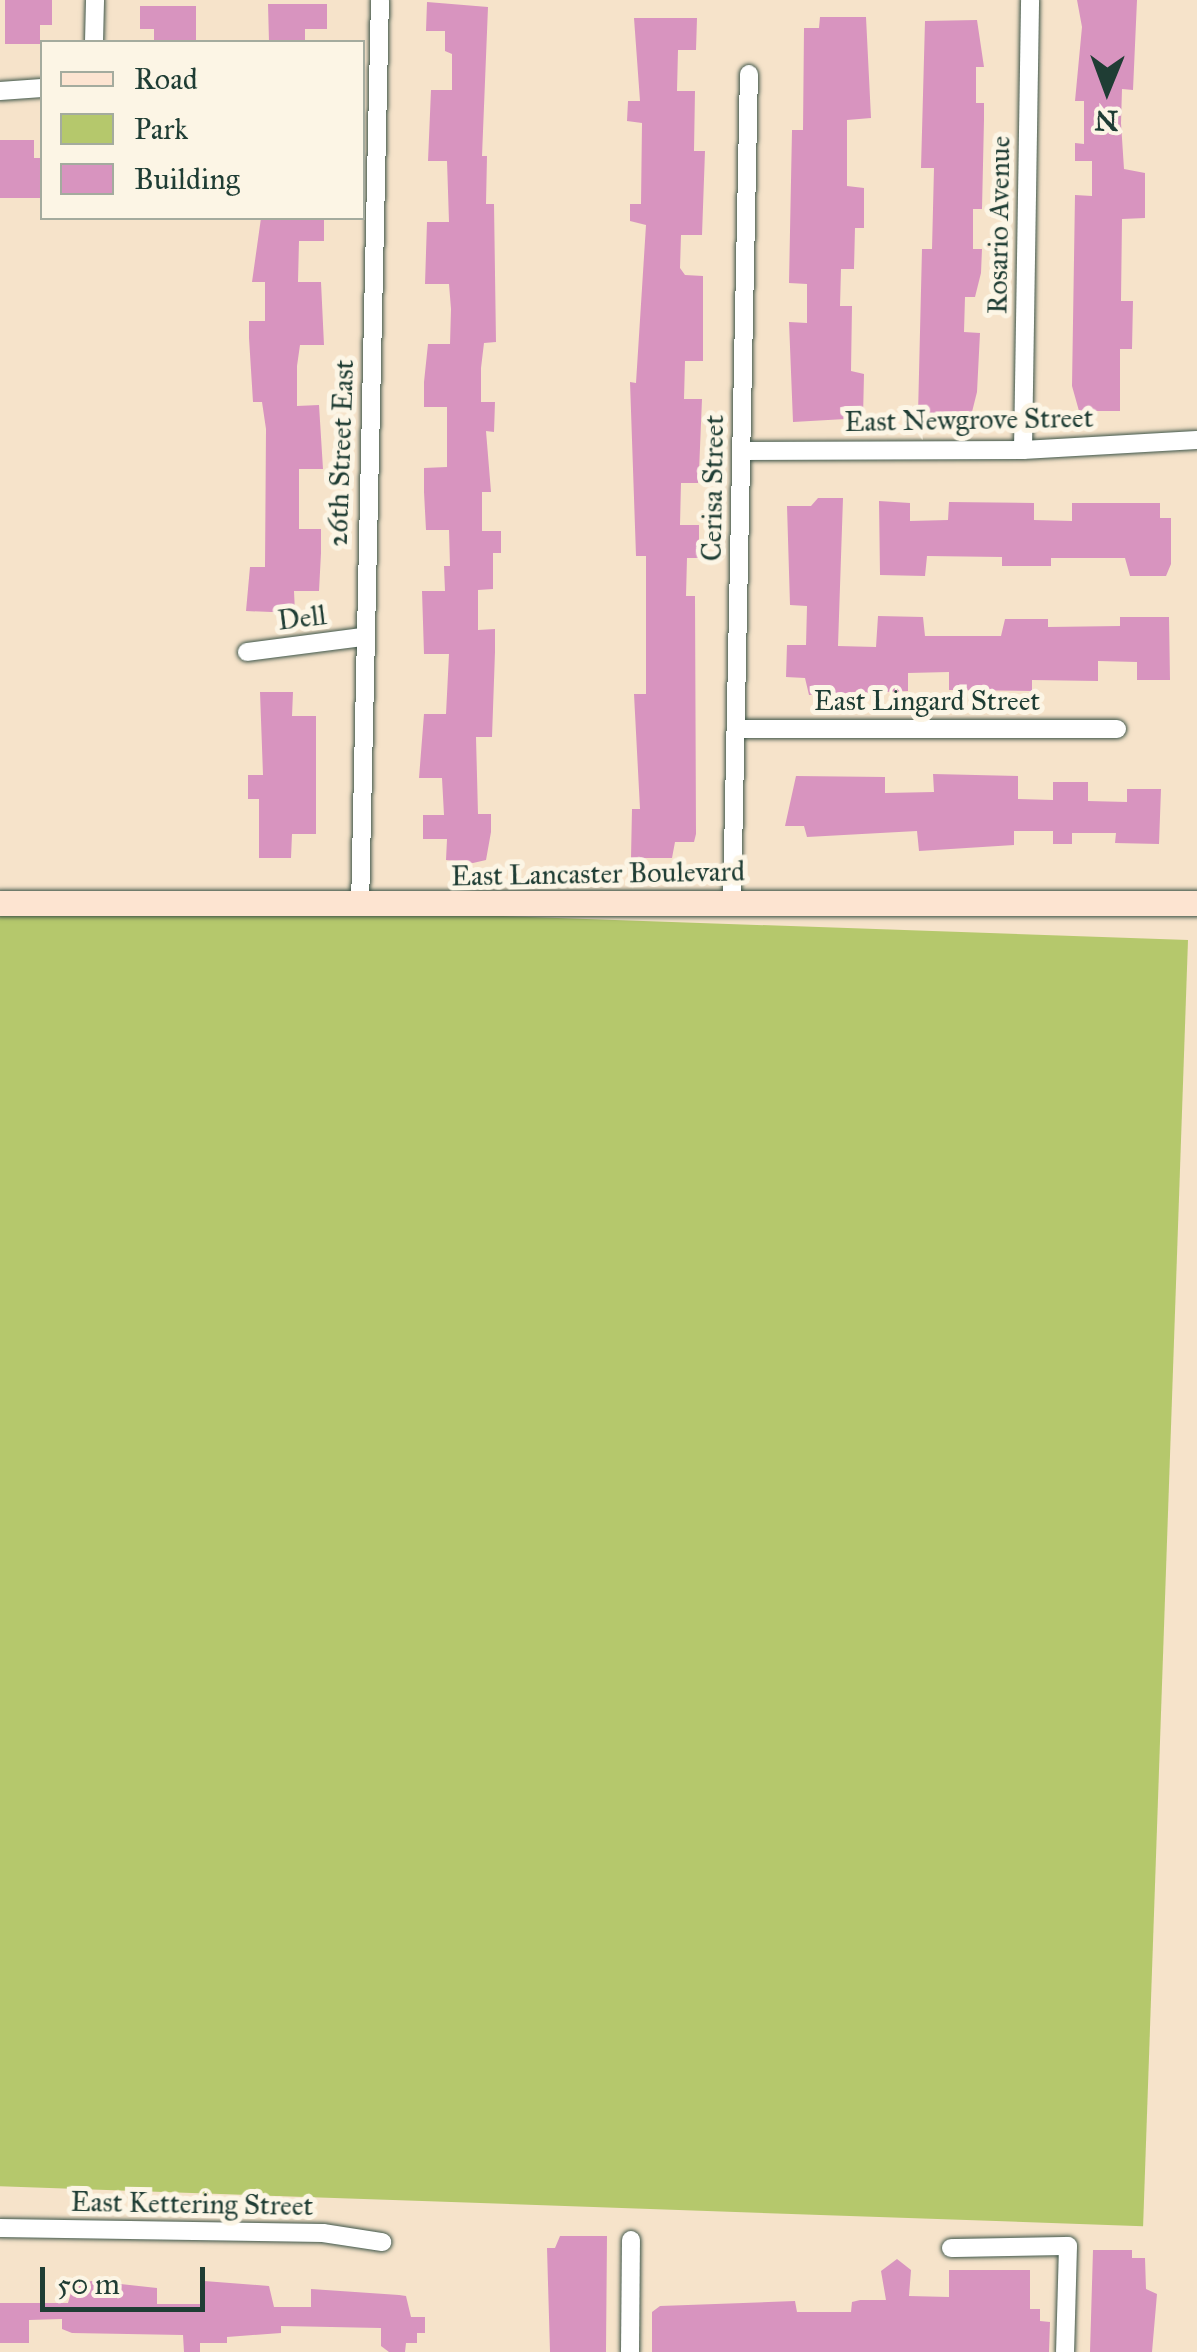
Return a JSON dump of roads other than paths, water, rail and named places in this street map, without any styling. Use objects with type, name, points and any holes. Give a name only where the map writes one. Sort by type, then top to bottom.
[{"type":"main road","name":"East Lancaster Boulevard","points":[[0,903],[360,907],[732,902],[1197,903]]},
{"type":"street","points":[[94,40],[95,0]]},
{"type":"street","name":"26th Street East","points":[[360,907],[370,89],[380,0]]},
{"type":"street","name":"Rosario Avenue","points":[[1022,450],[1030,0]]},
{"type":"street","name":"Cerisa Street","points":[[732,902],[749,74]]},
{"type":"street","points":[[0,90],[40,88]]},
{"type":"street","name":"East Newgrove Street","points":[[741,450],[1022,450],[1197,440]]},
{"type":"street","name":"Dell","points":[[247,652],[363,637]]},
{"type":"street","name":"East Lingard Street","points":[[738,728],[1117,728]]},
{"type":"street","name":"East Kettering Street","points":[[0,2228],[322,2233],[382,2242]]},
{"type":"street","points":[[630,2352],[631,2240]]},
{"type":"street","points":[[951,2248],[1068,2246],[1065,2352]]}]
